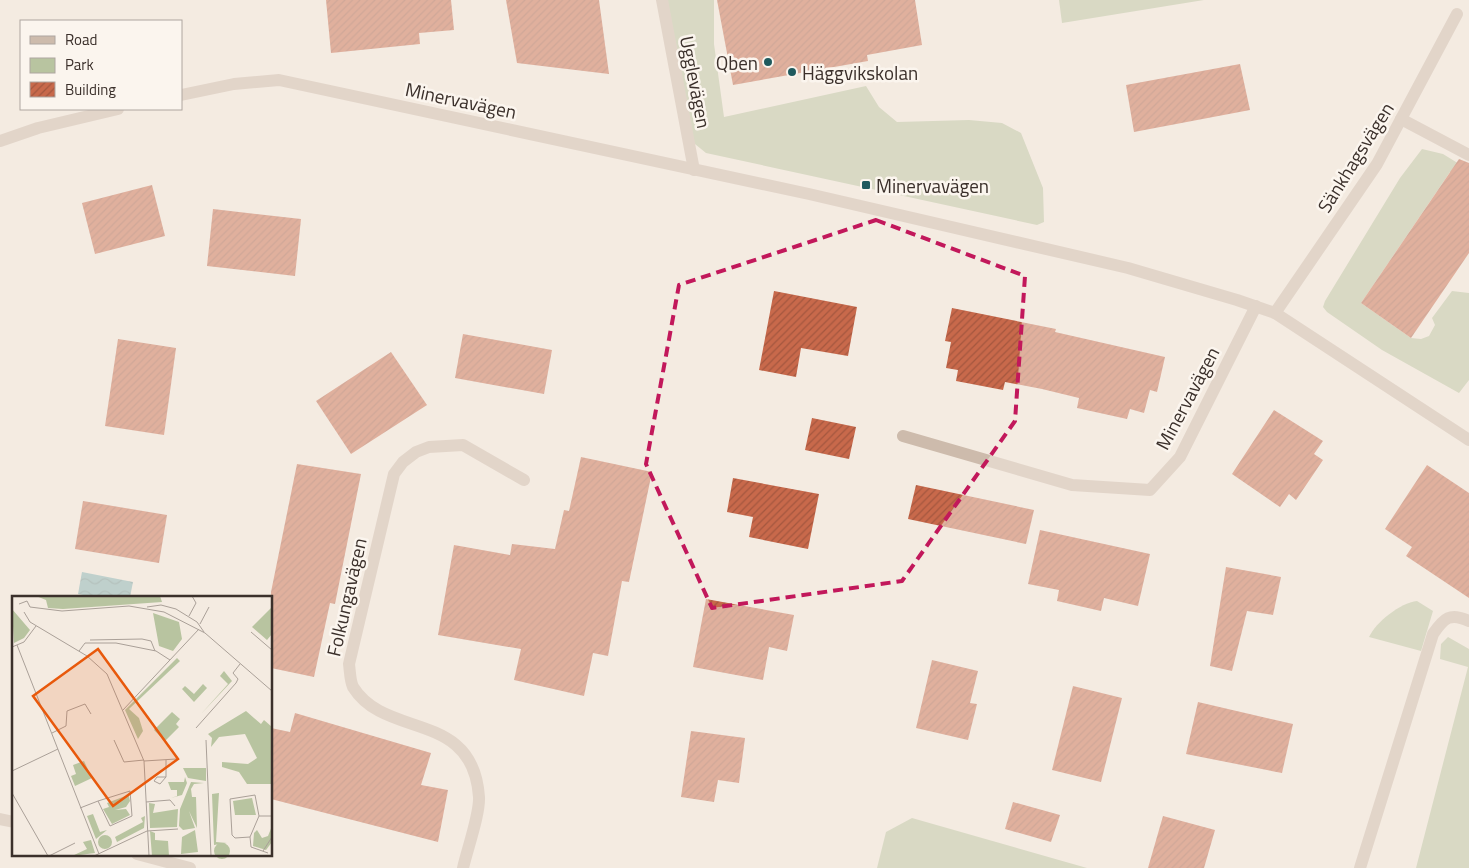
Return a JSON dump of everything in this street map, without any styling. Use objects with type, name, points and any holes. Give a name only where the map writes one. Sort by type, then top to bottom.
[{"type":"street","name":"Ugglevägen","points":[[662,0],[694,170]]},
{"type":"street","name":"Sänkhagsvägen","points":[[1275,313],[1377,164],[1457,14]]},
{"type":"street","name":"Minervavägen","points":[[182,95],[234,84],[279,80],[818,196],[1128,268],[1275,313],[1469,440]]},
{"type":"street","points":[[0,141],[38,128],[114,110]]},
{"type":"street","points":[[1401,119],[1469,155]]},
{"type":"street","name":"Minervavägen","points":[[903,436],[1072,485],[1150,490],[1180,457],[1256,306]]},
{"type":"street","name":"Folkungavägen","points":[[463,868],[479,799],[473,766],[463,750],[449,739],[378,709],[363,698],[352,685],[349,664],[394,474],[403,462],[416,452],[429,447],[463,445],[524,480]]},
{"type":"street","points":[[1360,868],[1433,634],[1446,617],[1452,615],[1469,621]]},
{"type":"street","points":[[145,856],[190,868]]},
{"type":"highlighted area","points":[[876,220],[1025,276],[1015,421],[902,581],[712,608],[646,464],[679,285]]},
{"type":"green space","points":[[666,0],[714,0],[714,44],[724,117],[866,86],[879,107],[897,122],[969,120],[1002,123],[1021,133],[1043,188],[1044,222],[1037,225],[706,153],[690,140]]},
{"type":"green space","points":[[1059,0],[1204,0],[1062,23]]},
{"type":"green space","points":[[1422,149],[1443,154],[1469,170],[1469,185],[1450,172],[1361,303],[1411,338],[1421,339],[1429,336],[1435,325],[1432,318],[1452,291],[1469,293],[1469,380],[1459,393],[1382,350],[1327,312],[1323,307],[1400,178]]},
{"type":"green space","points":[[1417,601],[1433,611],[1421,651],[1369,637],[1377,625],[1389,614],[1403,605]]},
{"type":"green space","points":[[1448,637],[1469,649],[1469,868],[1416,868],[1468,667],[1440,659],[1441,644]]},
{"type":"green space","points":[[912,818],[1087,868],[877,868],[886,832]]},
{"type":"water","points":[[82,572],[133,582],[130,596],[88,596],[78,594]]},
{"type":"building","points":[[326,0],[451,0],[454,30],[419,33],[420,44],[331,53]]},
{"type":"building","points":[[506,0],[599,0],[609,74],[517,63]]},
{"type":"building","points":[[717,0],[915,0],[922,45],[867,55],[868,61],[733,85]]},
{"type":"building","points":[[1240,64],[1250,110],[1134,132],[1126,85]]},
{"type":"building","points":[[1459,159],[1469,163],[1469,253],[1411,338],[1361,303]]},
{"type":"building","points":[[152,185],[165,236],[95,254],[82,203]]},
{"type":"building","points":[[213,209],[301,219],[295,276],[207,266]]},
{"type":"building","points":[[774,291],[857,307],[848,356],[801,348],[796,377],[759,370]]},
{"type":"building","points":[[952,308],[1056,329],[1055,332],[1165,357],[1157,392],[1150,390],[1144,413],[1130,409],[1127,419],[1077,408],[1079,398],[1042,389],[1005,382],[1003,390],[956,381],[958,370],[946,368],[951,342],[945,341]]},
{"type":"building","points":[[463,334],[552,350],[544,394],[455,378]]},
{"type":"building","points":[[118,339],[176,348],[164,435],[105,426]]},
{"type":"building","points":[[391,352],[427,405],[351,454],[316,401]]},
{"type":"building","points":[[1274,410],[1323,441],[1314,454],[1323,460],[1296,500],[1289,494],[1280,507],[1232,474]]},
{"type":"building","points":[[812,418],[856,427],[849,459],[805,450]]},
{"type":"building","points":[[581,457],[652,472],[629,582],[622,581],[608,656],[593,653],[584,696],[514,680],[521,649],[438,635],[454,545],[510,555],[512,544],[555,549],[564,510],[569,511]]},
{"type":"building","points":[[297,464],[361,474],[335,604],[330,603],[314,677],[272,668],[271,592]]},
{"type":"building","points":[[1427,465],[1469,493],[1469,598],[1406,556],[1412,547],[1385,529]]},
{"type":"building","points":[[733,478],[819,494],[808,549],[749,537],[753,517],[727,512]]},
{"type":"building","points":[[916,485],[1034,510],[1026,544],[908,519]]},
{"type":"building","points":[[83,501],[167,515],[159,563],[75,549]]},
{"type":"building","points":[[1040,530],[1150,554],[1138,606],[1104,598],[1101,611],[1057,601],[1059,590],[1028,584]]},
{"type":"building","points":[[1226,567],[1281,577],[1273,615],[1247,611],[1232,671],[1210,666]]},
{"type":"building","points":[[706,599],[794,615],[787,651],[769,647],[763,680],[693,667]]},
{"type":"building","points":[[932,660],[978,671],[970,703],[977,704],[968,740],[916,728]]},
{"type":"building","points":[[1073,686],[1122,698],[1101,782],[1052,770]]},
{"type":"building","points":[[1198,702],[1293,724],[1282,773],[1186,754]]},
{"type":"building","points":[[295,713],[431,753],[421,785],[448,790],[438,842],[272,799],[272,728],[290,732]]},
{"type":"building","points":[[691,731],[745,738],[739,783],[718,780],[714,802],[681,797]]},
{"type":"building","points":[[1013,802],[1060,815],[1051,842],[1005,829]]},
{"type":"building","points":[[1163,816],[1215,830],[1204,868],[1148,868]]},
{"type":"place","name":"Qben","points":[[768,62]]},
{"type":"place","name":"Häggvikskolan","points":[[792,72]]},
{"type":"place","name":"Minervavägen","points":[[866,185]]}]
